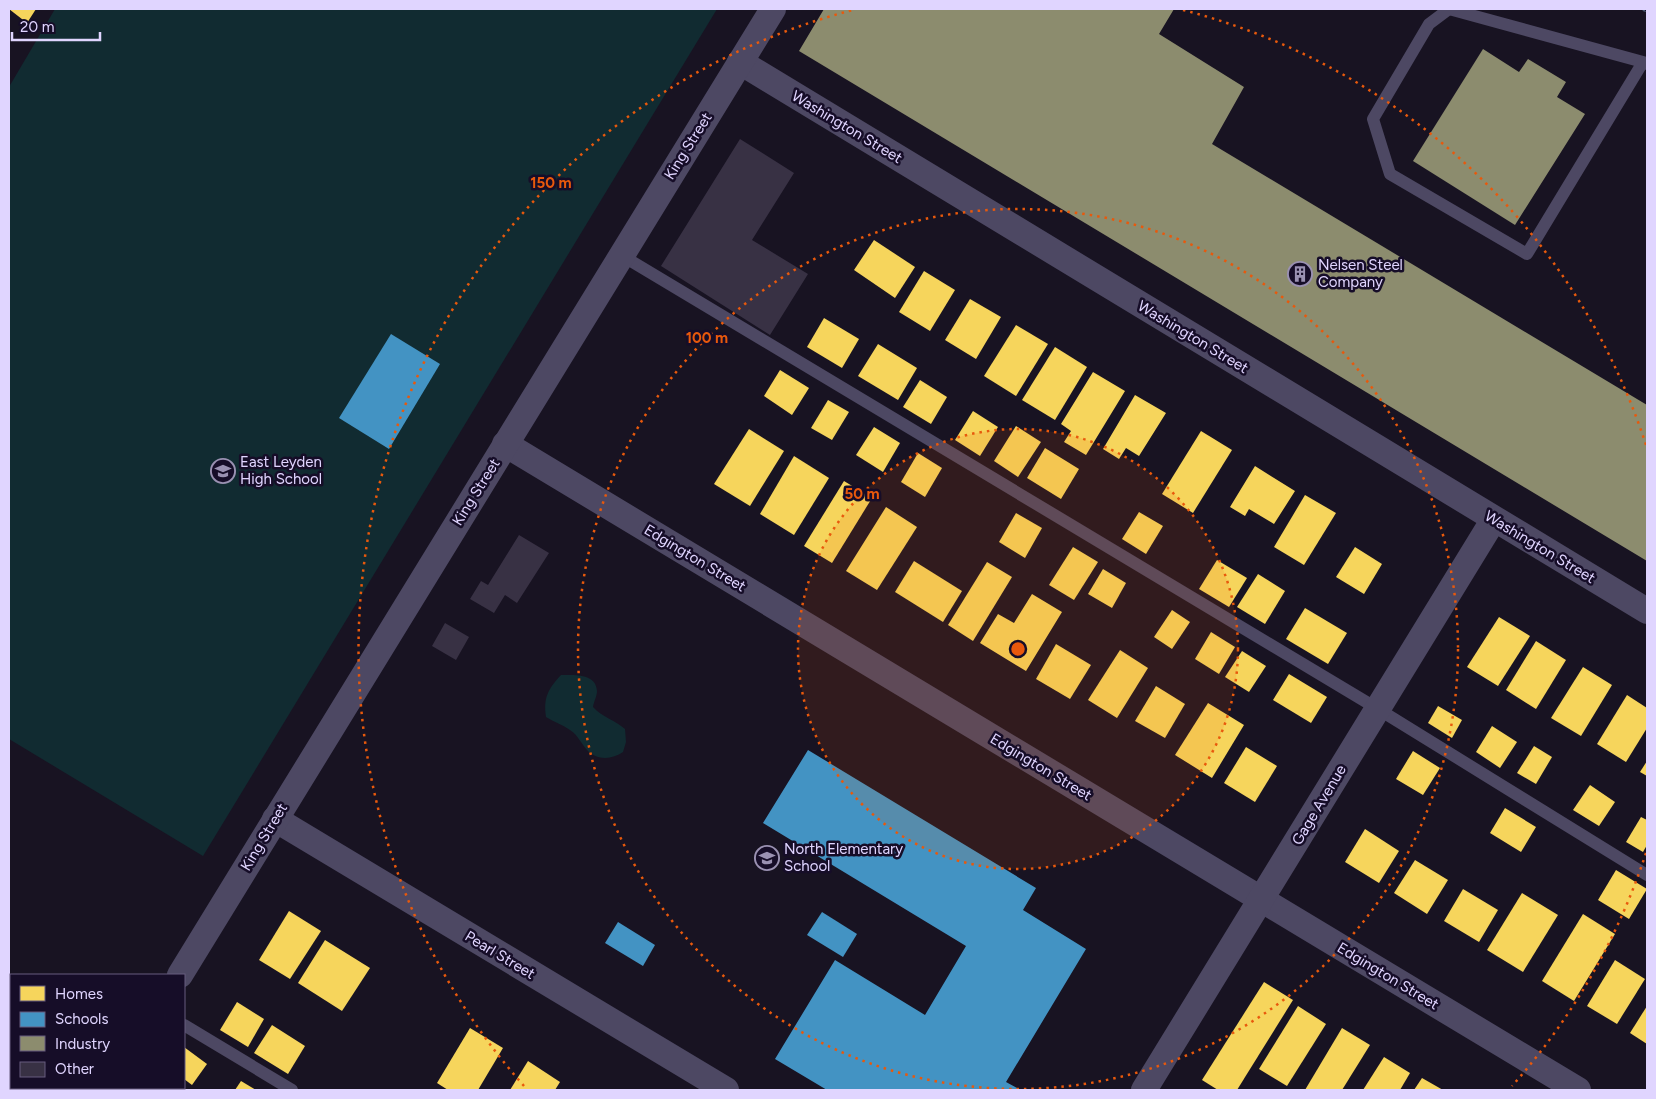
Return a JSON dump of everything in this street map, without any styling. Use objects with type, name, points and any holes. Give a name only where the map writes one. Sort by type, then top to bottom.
[{"type":"street","name":"King Street","points":[[181,974],[773,9]]},
{"type":"street","name":"Washington Street","points":[[740,62],[1647,611]]},
{"type":"street","name":"Edgington Street","points":[[505,444],[1578,1090]]},
{"type":"street","name":"Gage Avenue","points":[[1148,1089],[1261,899],[1494,520]]},
{"type":"street","name":"Pearl Street","points":[[275,819],[726,1090]]},
{"type":"lane","points":[[1449,9],[1645,63],[1527,254],[1390,174],[1373,119],[1430,24],[1449,9]]},
{"type":"lane","points":[[621,255],[1378,709],[1647,875]]},
{"type":"lane","points":[[185,1026],[292,1090]]},
{"type":"green space","name":"East Leyden High School","points":[[55,9],[717,9],[203,856],[9,739],[9,87]]},
{"type":"green space","points":[[561,675],[584,676],[593,681],[596,685],[597,695],[593,707],[625,729],[626,742],[623,752],[606,758],[596,756],[588,751],[573,732],[546,717],[546,699]]},
{"type":"building: Homes","points":[[9,9],[36,9],[27,23]]},
{"type":"building: Homes","points":[[874,240],[915,267],[895,298],[854,270]]},
{"type":"building: Homes","points":[[924,271],[955,290],[930,331],[899,312]]},
{"type":"building: Homes","points":[[970,299],[1001,317],[976,359],[945,340]]},
{"type":"building: Homes","points":[[824,318],[859,339],[842,368],[807,347]]},
{"type":"building: Homes","points":[[1016,325],[1048,344],[1016,396],[984,376]]},
{"type":"building: Homes","points":[[878,344],[917,368],[898,400],[858,376]]},
{"type":"building: Homes","points":[[1055,347],[1087,367],[1055,420],[1022,400]]},
{"type":"building: Homes","points":[[780,370],[809,388],[792,415],[764,396]]},
{"type":"building: Homes","points":[[1093,372],[1125,391],[1086,455],[1064,442],[1071,431],[1061,424]]},
{"type":"building: Homes","points":[[920,380],[947,397],[931,424],[903,407]]},
{"type":"building: Homes","points":[[1135,395],[1166,413],[1139,456],[1126,448],[1119,459],[1103,449]]},
{"type":"building: Homes","points":[[828,400],[849,412],[832,440],[811,428]]},
{"type":"building: Homes","points":[[973,411],[998,427],[980,456],[955,440]]},
{"type":"building: Homes","points":[[1016,426],[1041,442],[1018,477],[994,461]]},
{"type":"building: Homes","points":[[874,427],[900,443],[883,472],[856,455]]},
{"type":"building: Homes","points":[[749,429],[784,451],[750,506],[714,484]]},
{"type":"building: Homes","points":[[1201,431],[1232,450],[1193,513],[1162,494]]},
{"type":"building: Homes","points":[[1045,448],[1079,469],[1061,499],[1027,478]]},
{"type":"building: Homes","points":[[918,453],[942,468],[925,497],[901,482]]},
{"type":"building: Homes","points":[[794,456],[829,478],[794,535],[760,514]]},
{"type":"building: Homes","points":[[1255,466],[1295,491],[1274,524],[1249,509],[1245,516],[1230,507]]},
{"type":"building: Homes","points":[[844,481],[872,498],[832,563],[804,546]]},
{"type":"building: Homes","points":[[1305,495],[1336,513],[1304,565],[1274,547]]},
{"type":"building: Homes","points":[[886,507],[917,527],[877,590],[846,571]]},
{"type":"building: Homes","points":[[1139,512],[1163,526],[1146,554],[1122,539]]},
{"type":"building: Homes","points":[[1016,513],[1042,528],[1025,558],[999,542]]},
{"type":"building: Homes","points":[[1073,547],[1098,562],[1074,600],[1049,585]]},
{"type":"building: Homes","points":[[1355,547],[1382,564],[1364,594],[1336,577]]},
{"type":"building: Homes","points":[[1217,560],[1247,578],[1229,607],[1199,589]]},
{"type":"building: Homes","points":[[914,561],[962,591],[943,622],[895,592]]},
{"type":"building: Homes","points":[[987,562],[1012,577],[973,641],[948,625]]},
{"type":"building: Homes","points":[[1103,569],[1126,583],[1112,608],[1088,594]]},
{"type":"building: Homes","points":[[1258,574],[1285,591],[1265,624],[1237,607]]},
{"type":"building: Homes","points":[[1032,594],[1062,612],[1026,671],[980,643],[998,614],[1014,623]]},
{"type":"building: Homes","points":[[1305,608],[1347,633],[1328,664],[1286,639]]},
{"type":"building: Homes","points":[[1172,610],[1190,622],[1172,649],[1154,637]]},
{"type":"building: Homes","points":[[1499,617],[1530,636],[1498,686],[1467,667]]},
{"type":"building: Homes","points":[[1211,632],[1235,647],[1219,674],[1195,659]]},
{"type":"building: Homes","points":[[1536,641],[1566,660],[1536,709],[1506,690]]},
{"type":"building: Homes","points":[[1056,644],[1091,665],[1070,699],[1036,679]]},
{"type":"building: Homes","points":[[1120,650],[1148,668],[1117,718],[1088,700]]},
{"type":"building: Homes","points":[[1242,651],[1266,666],[1249,692],[1225,677]]},
{"type":"building: Homes","points":[[1583,667],[1612,685],[1581,736],[1551,718]]},
{"type":"building: Homes","points":[[1289,674],[1327,697],[1311,723],[1273,700]]},
{"type":"building: Homes","points":[[1156,686],[1185,704],[1165,738],[1135,721]]},
{"type":"building: Homes","points":[[1627,695],[1647,708],[1647,728],[1626,762],[1597,744]]},
{"type":"building: Homes","points":[[1208,703],[1244,725],[1212,778],[1175,755]]},
{"type":"building: Homes","points":[[1438,706],[1462,720],[1452,738],[1428,723]]},
{"type":"building: Homes","points":[[1492,726],[1517,742],[1500,768],[1476,752]]},
{"type":"building: Homes","points":[[1534,746],[1552,757],[1536,784],[1517,773]]},
{"type":"building: Homes","points":[[1246,747],[1277,766],[1255,802],[1224,783]]},
{"type":"building: Homes","points":[[1413,751],[1440,768],[1423,795],[1396,779]]},
{"type":"building: Homes","points":[[1647,761],[1647,776],[1640,772]]},
{"type":"building: Homes","points":[[1590,785],[1615,802],[1599,826],[1573,810]]},
{"type":"building: Homes","points":[[1505,808],[1536,827],[1521,852],[1490,833]]},
{"type":"building: Homes","points":[[1641,817],[1647,820],[1647,845],[1643,852],[1626,842]]},
{"type":"building: Homes","points":[[1365,829],[1399,851],[1379,883],[1345,862]]},
{"type":"building: Homes","points":[[1415,860],[1448,880],[1427,914],[1394,893]]},
{"type":"building: Homes","points":[[1616,870],[1647,889],[1629,919],[1598,900]]},
{"type":"building: Homes","points":[[1463,889],[1498,910],[1479,942],[1444,921]]},
{"type":"building: Homes","points":[[1522,893],[1558,915],[1523,972],[1487,950]]},
{"type":"building: Homes","points":[[289,911],[321,931],[290,979],[259,960]]},
{"type":"building: Homes","points":[[1583,914],[1615,934],[1574,1001],[1542,981]]},
{"type":"building: Homes","points":[[325,940],[370,968],[342,1011],[298,983]]},
{"type":"building: Homes","points":[[1615,960],[1645,979],[1617,1024],[1587,1006]]},
{"type":"building: Homes","points":[[1264,982],[1293,1000],[1237,1090],[1218,1090],[1202,1080]]},
{"type":"building: Homes","points":[[237,1002],[264,1019],[248,1047],[220,1030]]},
{"type":"building: Homes","points":[[1298,1006],[1326,1024],[1287,1086],[1259,1069]]},
{"type":"building: Homes","points":[[1647,1006],[1647,1044],[1630,1033]]},
{"type":"building: Homes","points":[[272,1025],[305,1046],[288,1074],[254,1053]]},
{"type":"building: Homes","points":[[470,1028],[503,1048],[478,1090],[448,1090],[437,1083]]},
{"type":"building: Homes","points":[[1342,1028],[1370,1045],[1342,1090],[1305,1090]]},
{"type":"building: Homes","points":[[185,1048],[207,1064],[192,1085],[185,1080]]},
{"type":"building: Homes","points":[[1384,1057],[1410,1073],[1400,1090],[1363,1090]]},
{"type":"building: Homes","points":[[528,1061],[560,1082],[555,1090],[510,1090]]},
{"type":"building: Homes","points":[[1422,1078],[1443,1090],[1414,1090]]},
{"type":"building: Homes","points":[[241,1081],[256,1090],[235,1090]]},
{"type":"building: Schools","points":[[391,334],[440,364],[389,449],[339,418]]},
{"type":"building: Schools","points":[[808,750],[1036,888],[1023,910],[1086,949],[1006,1082],[1021,1090],[827,1090],[775,1059],[835,960],[925,1015],[966,946],[763,823]]},
{"type":"building: Schools","points":[[822,912],[857,934],[843,957],[807,935]]},
{"type":"building: Schools","points":[[618,922],[655,945],[643,966],[605,943]]},
{"type":"building: Industry","name":"Nelsen Steel Company","points":[[824,9],[1174,9],[1159,34],[1244,87],[1212,144],[1647,405],[1647,561],[799,51]]},
{"type":"building: Industry","points":[[1483,49],[1519,72],[1528,59],[1566,82],[1557,97],[1585,114],[1515,225],[1413,161]]},
{"type":"building: Other","points":[[740,139],[794,173],[752,240],[808,274],[770,335],[661,266]]},
{"type":"building: Other","points":[[519,535],[549,553],[517,603],[505,595],[494,613],[470,599],[481,581],[488,585]]},
{"type":"building: Other","points":[[445,623],[469,637],[456,660],[432,646]]},
{"type":"place","name":"Nelsen Steel Company","points":[[1300,274]]},
{"type":"place","name":"East Leyden High School","points":[[223,471]]},
{"type":"place","name":"North Elementary School","points":[[767,858]]}]
